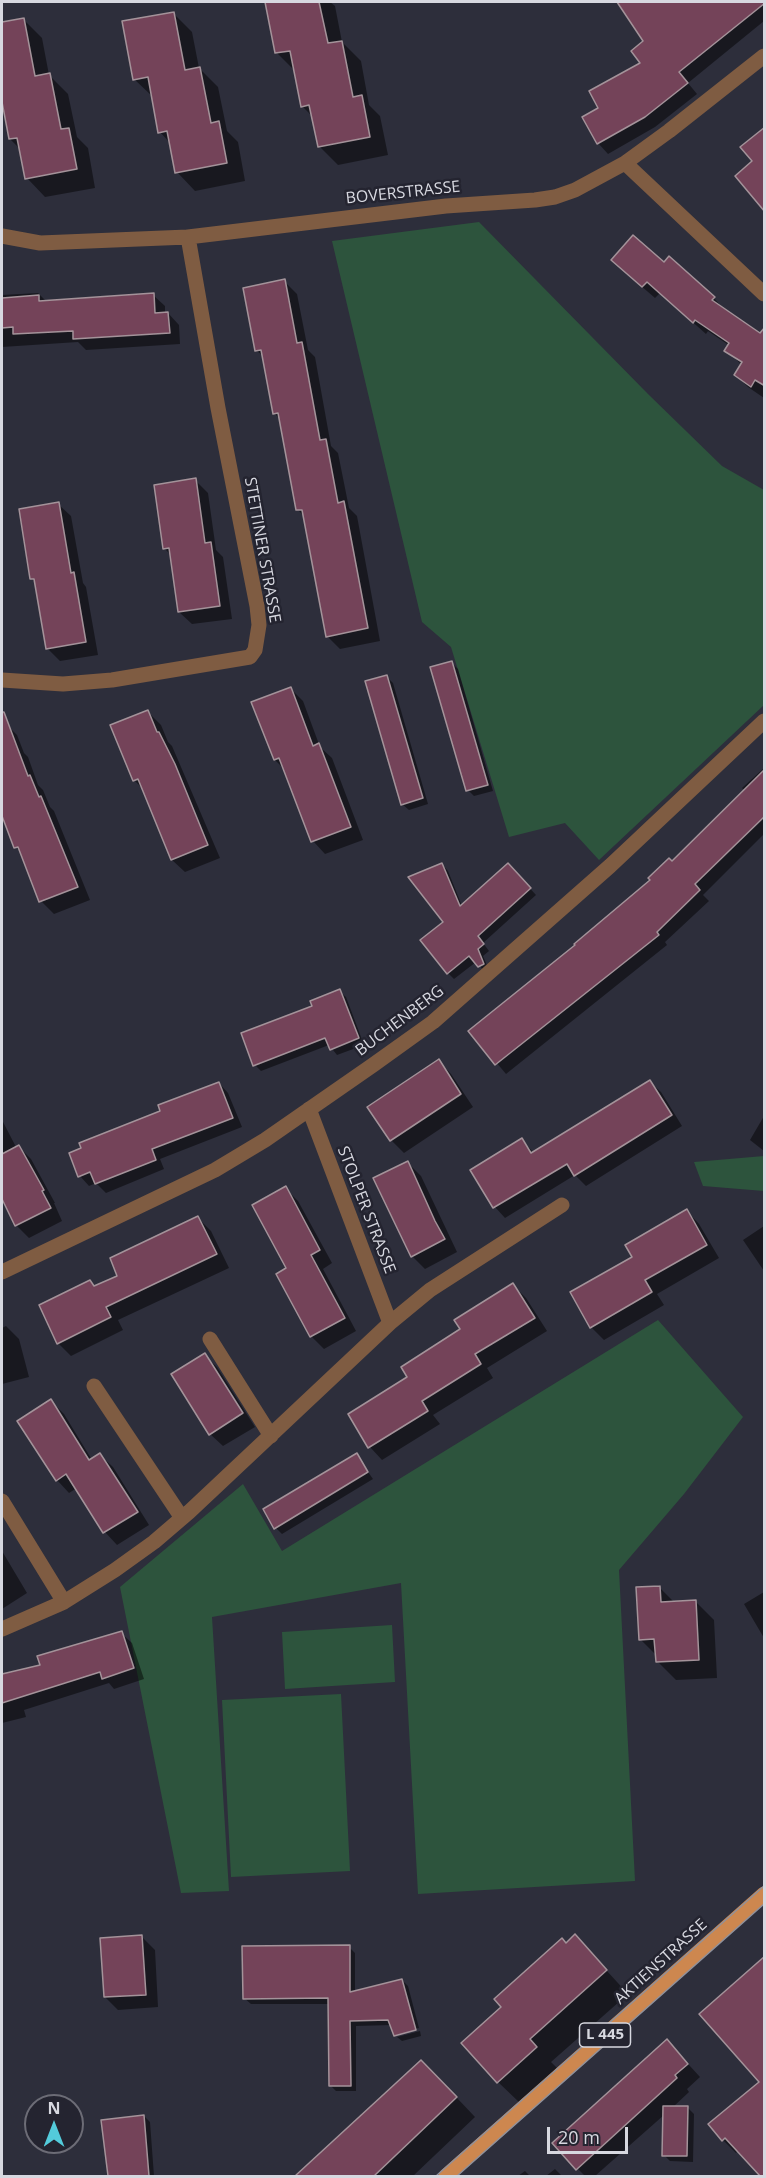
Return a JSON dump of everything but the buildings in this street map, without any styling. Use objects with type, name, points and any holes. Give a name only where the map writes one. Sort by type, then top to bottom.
[{"type":"main road","name":"AKTIENSTRASSE","points":[[446,2176],[765,1894]]},
{"type":"street","name":"BOVERSTRASSE","points":[[2,236],[40,243],[188,237],[446,206],[534,200],[575,190],[625,163],[765,56]]},
{"type":"street","points":[[625,163],[765,294]]},
{"type":"street","name":"STETTINER STRASSE","points":[[2,680],[63,684],[112,680],[250,657],[255,650],[259,625],[257,606],[218,408],[188,237]]},
{"type":"street","name":"BUCHENBERG","points":[[2,1272],[215,1170],[265,1140],[433,1022],[610,866],[765,721]]},
{"type":"street","name":"STOLPER STRASSE","points":[[309,1108],[387,1326]]},
{"type":"street","points":[[2,1629],[64,1602],[154,1542],[271,1436],[387,1326],[430,1290],[562,1205]]},
{"type":"street","points":[[210,1339],[271,1436]]},
{"type":"street","points":[[94,1386],[182,1518]]},
{"type":"street","points":[[2,1501],[64,1602]]},
{"type":"green space","points":[[479,222],[722,466],[764,490],[764,705],[599,860],[565,823],[509,837],[451,647],[422,622],[332,241]]},
{"type":"green space","points":[[764,1156],[764,1191],[703,1186],[694,1162]]},
{"type":"green space","points":[[658,1320],[743,1417],[684,1494],[619,1570],[635,1881],[418,1894],[401,1583],[212,1617],[229,1891],[181,1893],[120,1587],[243,1484],[282,1551]]},
{"type":"green space","points":[[392,1625],[395,1682],[285,1689],[282,1632]]},
{"type":"green space","points":[[341,1694],[350,1871],[231,1877],[222,1700]]},
{"type":"tram line","points":[[436,2176],[764,1886]]},
{"type":"tram line","points":[[457,2176],[764,1904]]}]
